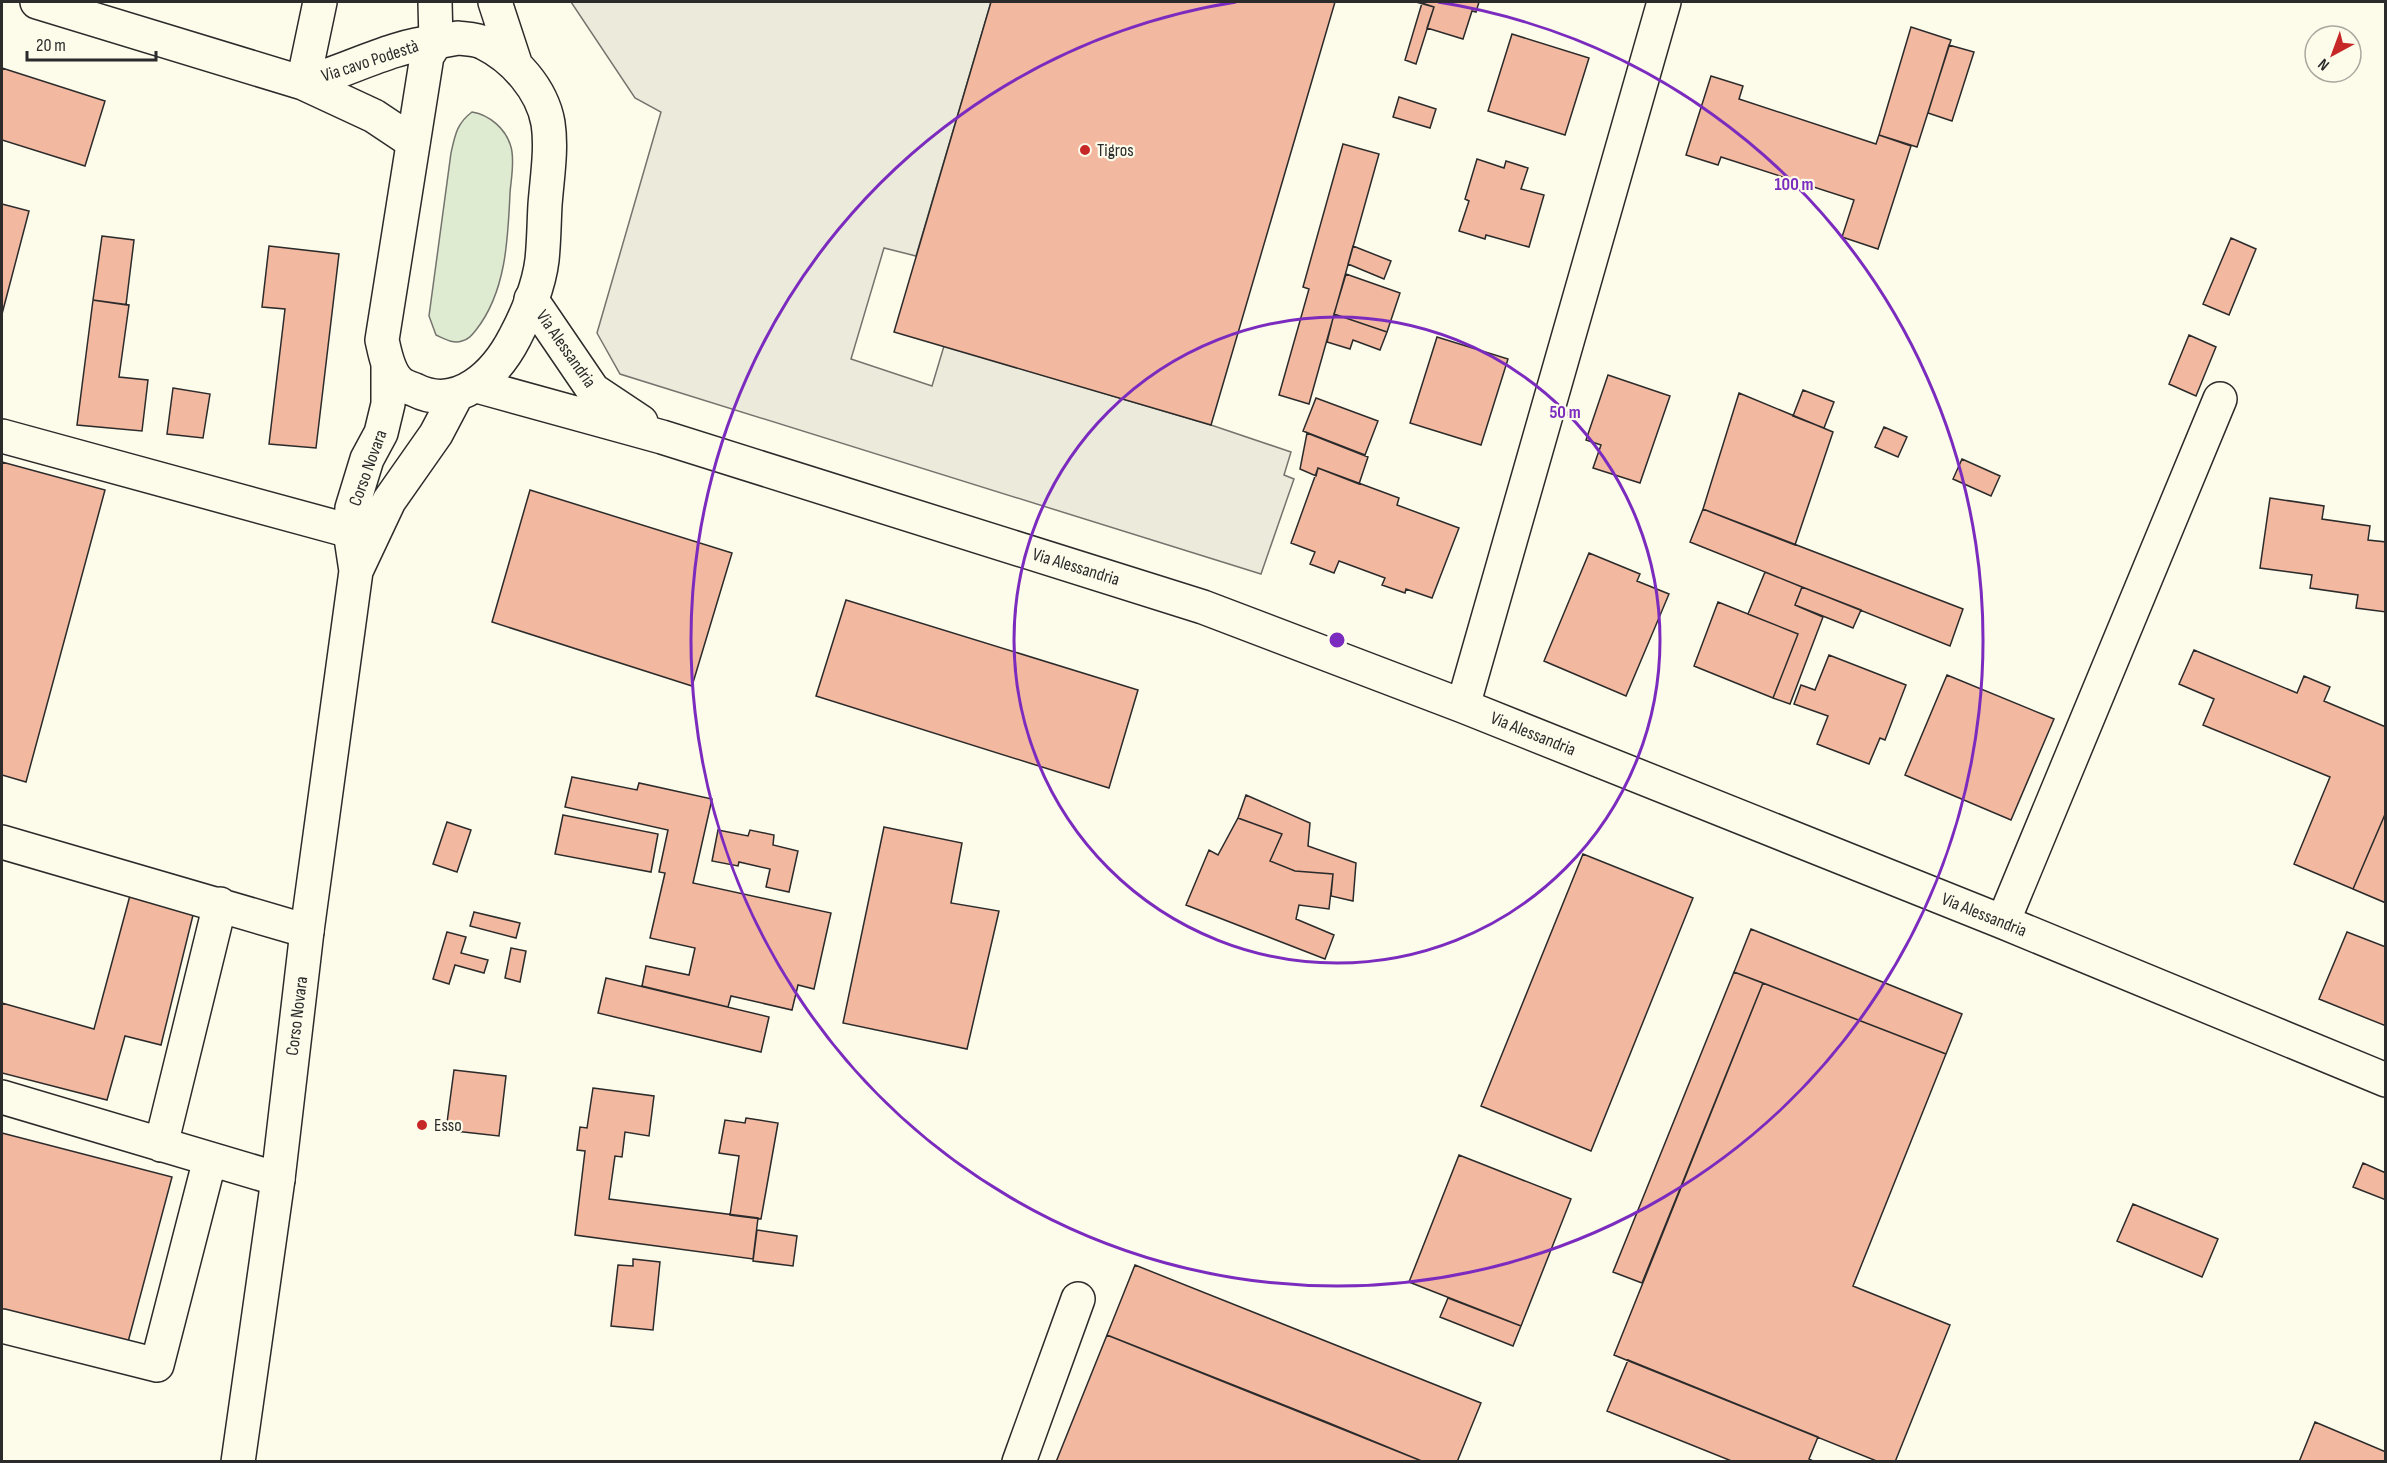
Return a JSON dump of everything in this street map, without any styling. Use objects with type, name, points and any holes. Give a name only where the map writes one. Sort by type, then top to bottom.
[{"type":"street","name":"Via cavo Podestà","points":[[38,2],[303,82],[374,116],[413,142]]},
{"type":"street","points":[[435,2],[436,42]]},
{"type":"street","points":[[495,2],[516,66]]},
{"type":"street","points":[[1463,706],[1664,2]]},
{"type":"street","points":[[303,82],[326,7]]},
{"type":"street","name":"Via cavo Podestà","points":[[303,82],[352,68],[399,48],[458,38],[483,42],[516,66]]},
{"type":"street","name":"Corso Novara","points":[[243,1460],[307,931],[356,571],[350,531],[352,508],[367,459],[381,434],[388,404],[388,364],[382,340],[428,56],[436,42]]},
{"type":"street","name":"Corso Novara","points":[[356,571],[388,501],[466,391],[496,364],[515,339],[531,299],[542,262],[548,122],[536,92],[516,66]]},
{"type":"street","name":"Via Alessandria","points":[[531,299],[593,390],[662,437]]},
{"type":"street","name":"Via Alessandria","points":[[388,364],[399,382],[428,397],[466,391],[662,437],[1203,607],[1463,706],[2003,922],[2385,1080]]},
{"type":"street","points":[[2003,922],[2220,399]]},
{"type":"street","points":[[2,436],[350,531]]},
{"type":"street","points":[[2,842],[307,931]]},
{"type":"street","points":[[161,1144],[219,904]]},
{"type":"street","points":[[2,1097],[278,1179]]},
{"type":"street","points":[[2,1326],[157,1365],[210,1159]]},
{"type":"street","points":[[1019,1461],[1078,1299]]},
{"type":"green space","points":[[472,112],[491,120],[509,140],[513,158],[508,228],[504,264],[494,299],[472,335],[455,342],[436,335],[429,316],[451,153],[460,125]]},
{"type":"shaded area","points":[[571,2],[991,2],[916,256],[884,248],[851,359],[932,386],[944,346],[1211,425],[1291,452],[1284,475],[1294,479],[1261,574],[620,374],[597,333],[661,112],[635,98]]},
{"type":"building","points":[[991,2],[1335,2],[1211,425],[894,332]]},
{"type":"building","points":[[1416,2],[1479,2],[1476,12],[1472,11],[1463,39],[1427,28],[1434,7]]},
{"type":"building","points":[[1422,3],[1434,7],[1416,64],[1405,60]]},
{"type":"building","points":[[1911,27],[1951,40],[1917,147],[1879,135]]},
{"type":"building","points":[[1512,34],[1589,58],[1565,135],[1488,111]]},
{"type":"building","points":[[1949,45],[1974,52],[1952,121],[1928,113]]},
{"type":"building","points":[[2,68],[105,101],[85,166],[2,140]]},
{"type":"building","points":[[1711,76],[1743,86],[1739,99],[1876,144],[1879,135],[1911,146],[1878,249],[1842,237],[1854,200],[1721,157],[1718,165],[1686,155]]},
{"type":"building","points":[[1399,97],[1436,109],[1430,128],[1393,117]]},
{"type":"building","points":[[1343,144],[1379,154],[1309,404],[1279,395],[1309,289],[1303,287]]},
{"type":"building","points":[[1477,159],[1504,168],[1506,161],[1528,168],[1521,189],[1544,195],[1529,247],[1486,235],[1485,239],[1459,231],[1469,201],[1465,199]]},
{"type":"building","points":[[2,204],[29,211],[2,314]]},
{"type":"building","points":[[102,236],[134,240],[126,305],[93,300]]},
{"type":"building","points":[[2231,238],[2256,249],[2229,315],[2203,304]]},
{"type":"building","points":[[269,246],[339,254],[316,448],[269,444],[285,309],[262,307]]},
{"type":"building","points":[[1353,246],[1391,261],[1384,279],[1348,264]]},
{"type":"building","points":[[1346,274],[1400,293],[1387,332],[1334,314]]},
{"type":"building","points":[[93,300],[129,305],[119,377],[148,380],[142,431],[77,425]]},
{"type":"building","points":[[1334,314],[1387,332],[1380,350],[1353,340],[1350,349],[1327,342]]},
{"type":"building","points":[[2189,335],[2216,347],[2196,396],[2169,384]]},
{"type":"building","points":[[1437,337],[1508,359],[1481,445],[1410,423]]},
{"type":"building","points":[[1608,375],[1670,396],[1640,483],[1593,468],[1601,445],[1586,440]]},
{"type":"building","points":[[173,388],[210,394],[203,438],[167,434]]},
{"type":"building","points":[[1803,390],[1834,402],[1824,428],[1793,416]]},
{"type":"building","points":[[1739,393],[1833,432],[1795,545],[1703,509]]},
{"type":"building","points":[[1316,398],[1378,421],[1365,455],[1303,431]]},
{"type":"building","points":[[1884,427],[1907,437],[1898,457],[1875,447]]},
{"type":"building","points":[[1307,433],[1368,457],[1359,484],[1318,468],[1316,476],[1300,469]]},
{"type":"building","points":[[1962,459],[2000,476],[1991,496],[1953,479]]},
{"type":"building","points":[[2,462],[105,490],[26,782],[2,775]]},
{"type":"building","points":[[1318,468],[1399,498],[1397,505],[1459,528],[1432,598],[1406,589],[1405,593],[1382,585],[1385,578],[1339,561],[1334,573],[1310,564],[1315,552],[1291,543]]},
{"type":"building","points":[[530,490],[732,553],[692,686],[492,622]]},
{"type":"building","points":[[2270,498],[2324,506],[2322,519],[2370,526],[2368,540],[2386,542],[2386,612],[2356,608],[2358,595],[2310,588],[2312,575],[2260,568]]},
{"type":"building","points":[[1703,509],[1963,609],[1950,646],[1690,542]]},
{"type":"building","points":[[1589,553],[1640,574],[1637,581],[1669,594],[1626,696],[1544,661]]},
{"type":"building","points":[[1765,572],[1802,587],[1795,605],[1823,617],[1790,704],[1773,698],[1798,634],[1748,614]]},
{"type":"building","points":[[1802,587],[1861,610],[1853,628],[1795,605]]},
{"type":"building","points":[[846,600],[1138,690],[1109,788],[816,696]]},
{"type":"building","points":[[1718,602],[1798,634],[1773,698],[1694,666]]},
{"type":"building","points":[[2194,650],[2297,693],[2304,676],[2330,687],[2324,701],[2386,727],[2386,812],[2353,889],[2294,864],[2330,777],[2203,725],[2214,699],[2179,684]]},
{"type":"building","points":[[1829,655],[1906,685],[1885,740],[1880,738],[1869,764],[1817,744],[1828,716],[1794,704],[1801,685],[1815,690]]},
{"type":"building","points":[[1947,675],[2054,719],[2011,820],[1905,775]]},
{"type":"building","points":[[572,777],[637,790],[639,783],[712,799],[693,883],[831,913],[814,989],[798,985],[792,1010],[731,996],[728,1007],[642,986],[646,966],[689,975],[695,948],[650,938],[665,873],[659,872],[668,830],[565,807]]},
{"type":"building","points":[[1246,795],[1310,823],[1308,846],[1356,863],[1353,901],[1331,896],[1333,874],[1295,871],[1270,861],[1282,834],[1238,818]]},
{"type":"building","points":[[2386,812],[2386,903],[2353,889]]},
{"type":"building","points":[[563,815],[658,834],[651,872],[555,854]]},
{"type":"building","points":[[1238,818],[1282,834],[1270,861],[1295,871],[1333,874],[1329,909],[1299,905],[1296,919],[1334,935],[1325,959],[1186,905],[1209,850],[1218,855]]},
{"type":"building","points":[[447,822],[471,830],[457,872],[433,864]]},
{"type":"building","points":[[884,827],[962,843],[951,903],[999,911],[967,1049],[843,1023]]},
{"type":"building","points":[[718,830],[748,836],[750,830],[774,835],[773,845],[798,851],[789,892],[766,887],[770,869],[739,862],[738,866],[712,861]]},
{"type":"building","points":[[1583,854],[1693,898],[1591,1151],[1481,1106]]},
{"type":"building","points":[[132,888],[195,907],[161,1045],[125,1036],[107,1100],[2,1073],[2,1003],[94,1029]]},
{"type":"building","points":[[474,912],[520,923],[516,938],[470,926]]},
{"type":"building","points":[[1751,929],[1962,1014],[1946,1054],[1734,972]]},
{"type":"building","points":[[447,932],[466,937],[461,953],[488,960],[484,973],[455,965],[449,984],[433,979]]},
{"type":"building","points":[[2347,932],[2386,947],[2386,1026],[2319,999]]},
{"type":"building","points":[[511,948],[526,951],[520,982],[505,978]]},
{"type":"building","points":[[1734,972],[1763,983],[1642,1283],[1613,1272]]},
{"type":"building","points":[[606,978],[769,1017],[761,1052],[598,1013]]},
{"type":"building","points":[[1763,983],[1946,1054],[1853,1286],[1950,1325],[1895,1462],[1879,1462],[1614,1355]]},
{"type":"building","points":[[454,1070],[506,1076],[499,1136],[446,1130]]},
{"type":"building","points":[[593,1088],[654,1096],[649,1136],[625,1132],[622,1157],[615,1156],[609,1199],[758,1218],[753,1259],[575,1235],[585,1151],[577,1150],[580,1127],[587,1128]]},
{"type":"building","points":[[746,1118],[778,1123],[761,1219],[730,1215],[739,1156],[719,1153],[725,1120],[745,1123]]},
{"type":"building","points":[[2,1133],[172,1177],[128,1342],[2,1310]]},
{"type":"building","points":[[1459,1155],[1571,1199],[1521,1326],[1409,1282]]},
{"type":"building","points":[[2363,1163],[2386,1173],[2386,1200],[2353,1187]]},
{"type":"building","points":[[2133,1204],[2218,1239],[2202,1277],[2117,1241]]},
{"type":"building","points":[[757,1230],[797,1236],[793,1266],[753,1261]]},
{"type":"building","points":[[633,1259],[660,1262],[653,1330],[611,1326],[618,1265],[633,1266]]},
{"type":"building","points":[[1135,1265],[1481,1403],[1457,1462],[1424,1462],[1107,1335]]},
{"type":"building","points":[[1448,1298],[1521,1326],[1513,1346],[1440,1317]]},
{"type":"building","points":[[1107,1335],[1324,1421],[1424,1462],[1056,1462]]},
{"type":"building","points":[[1628,1360],[1818,1437],[1809,1459],[1815,1462],[1734,1462],[1607,1411]]},
{"type":"building","points":[[2315,1422],[2386,1452],[2386,1462],[2299,1462]]},
{"type":"place","name":"Tigros","points":[[1085,150]]},
{"type":"place","name":"Esso","points":[[422,1125]]}]
